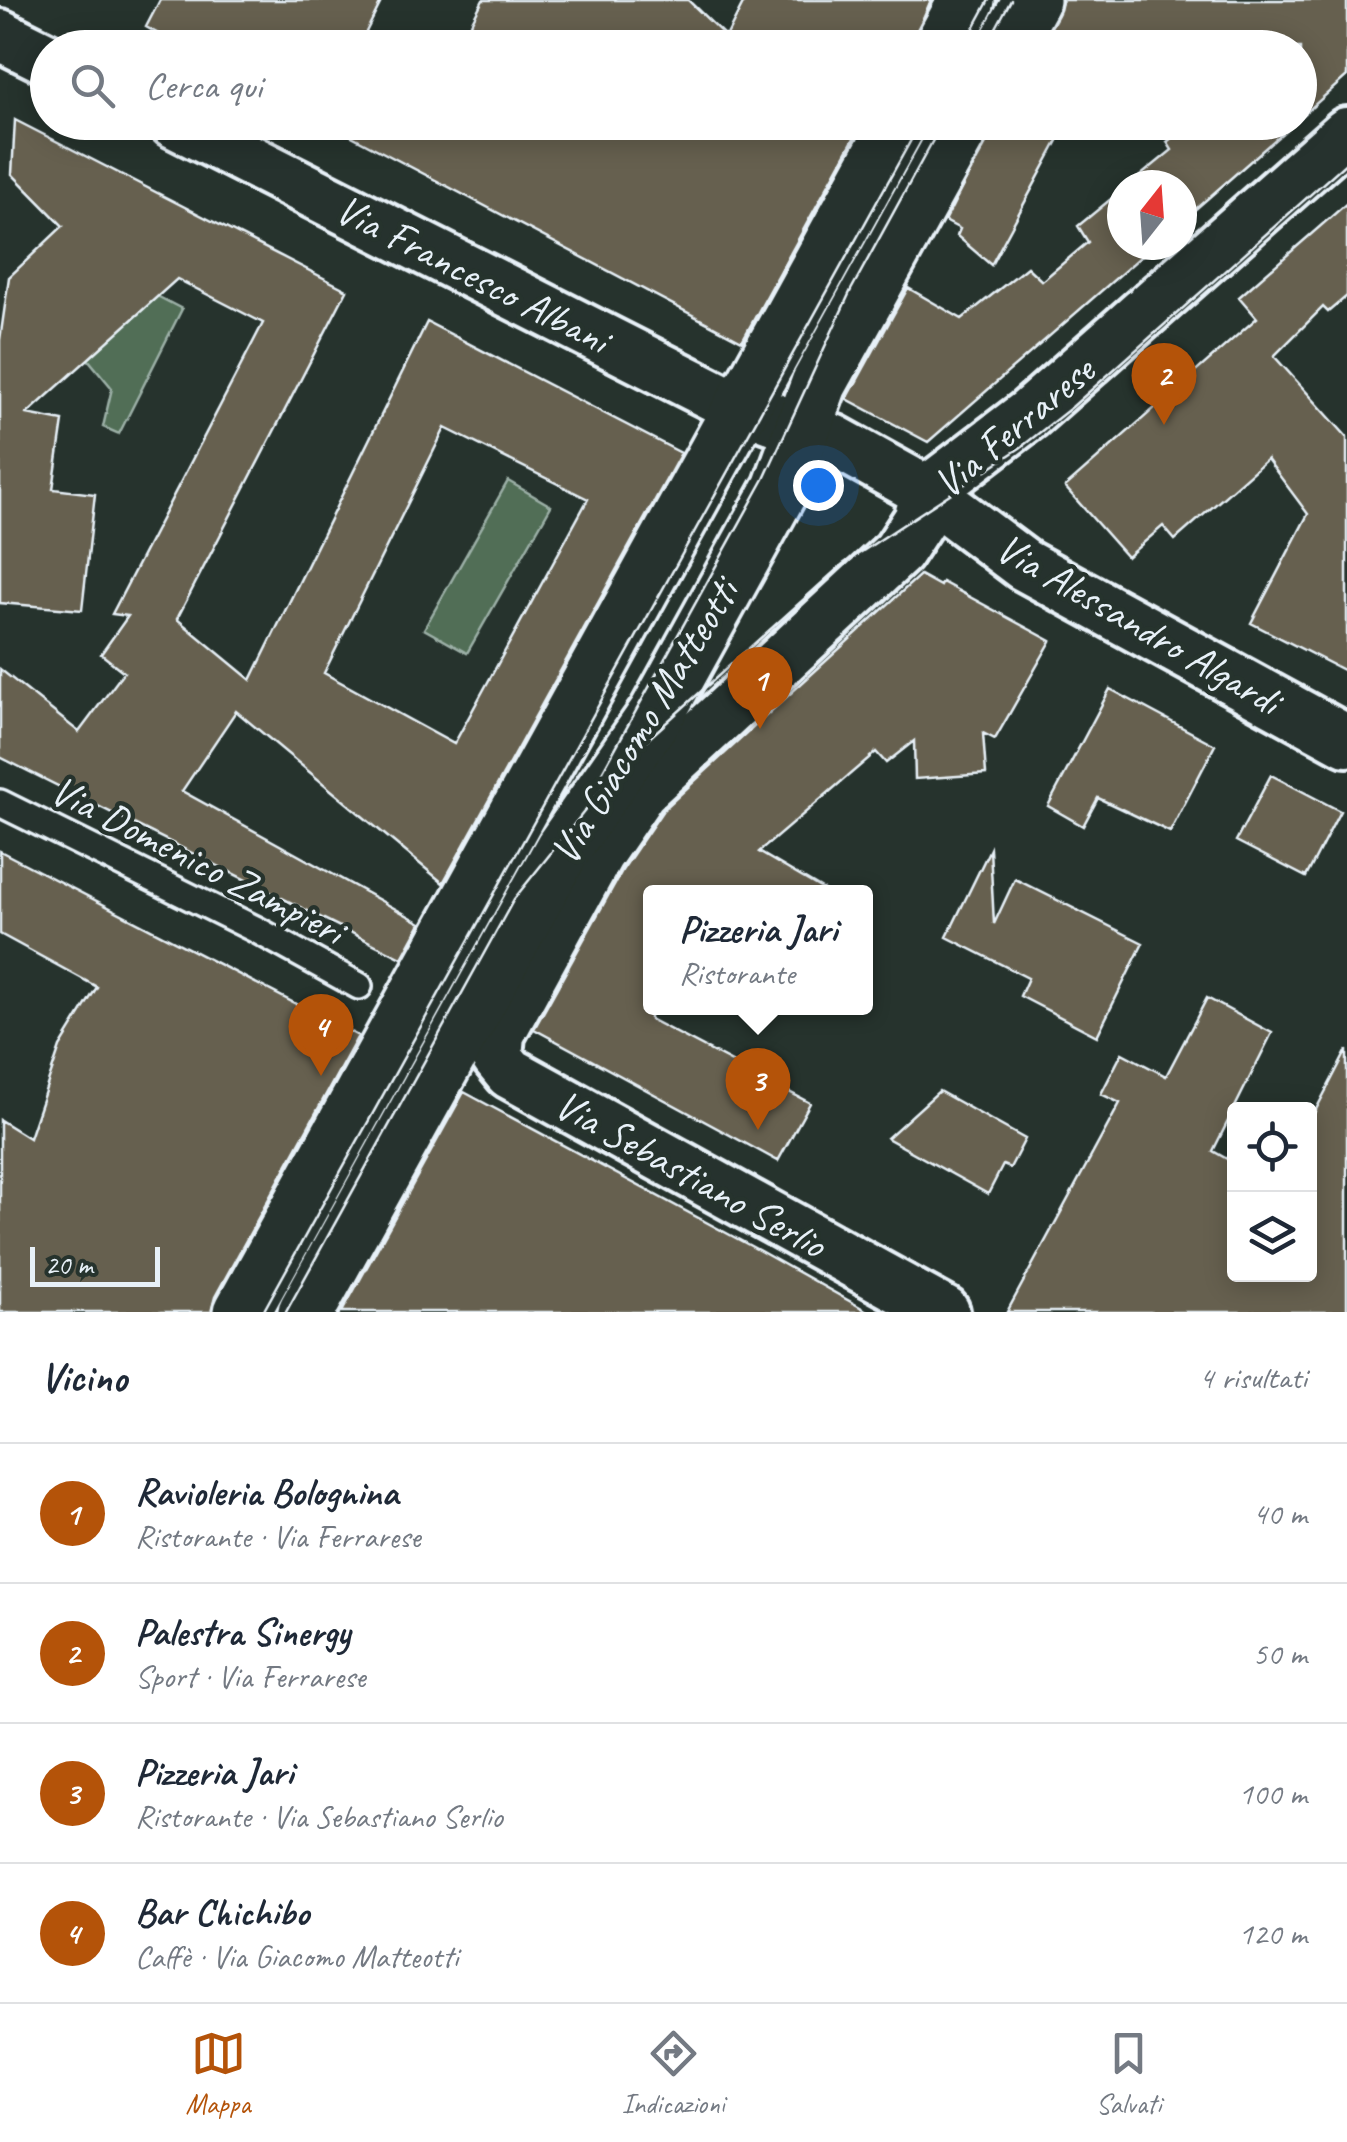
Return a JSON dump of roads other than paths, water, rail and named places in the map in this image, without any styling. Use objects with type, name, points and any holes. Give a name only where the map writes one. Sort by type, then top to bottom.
[{"type":"main road","points":[[951,30],[967,0]]},
{"type":"main road","points":[[1016,30],[1032,0]]},
{"type":"main road","name":"Via Giacomo Matteotti","points":[[242,1312],[773,418],[892,140]]},
{"type":"main road","name":"Via Giacomo Matteotti","points":[[773,418],[832,359],[954,140]]},
{"type":"main road","name":"Via Giacomo Matteotti","points":[[306,1312],[562,850],[657,712],[781,488],[773,418]]},
{"type":"street","points":[[0,35],[30,50]]},
{"type":"street","name":"Via Ferrarese","points":[[655,774],[898,552],[919,520],[927,492],[1028,416],[1347,133]]},
{"type":"street","name":"Via Francesco Albani","points":[[210,140],[773,418]]},
{"type":"street","name":"Via Alessandro Algardi","points":[[773,418],[927,492],[1024,564],[1347,741]]},
{"type":"street","name":"Via Giacomo Matteotti","points":[[497,1057],[498,1034],[589,870],[627,809],[655,774]]},
{"type":"street","name":"Via Sebastiano Serlio","points":[[497,1057],[502,1068],[518,1078],[944,1312]]},
{"type":"lane","name":"Via Domenico Zampieri","points":[[0,803],[255,929],[358,986]]},
{"type":"tram line","points":[[973,30],[989,0]]},
{"type":"tram line","points":[[995,30],[1011,0]]},
{"type":"tram line","points":[[263,1312],[911,140]]},
{"type":"tram line","points":[[600,776],[764,479],[851,290],[933,140]]},
{"type":"tram line","points":[[286,1312],[514,899],[628,757],[843,564],[1020,448],[1072,407],[1347,162]]},
{"type":"place","name":"Palestra Sinergy","points":[[1164,425]]},
{"type":"place","name":"Ravioleria Bolognina","points":[[760,729]]},
{"type":"place","name":"Bar Chichibo","points":[[321,1076]]},
{"type":"place","name":"Pizzeria Jari","points":[[758,1130]]}]
